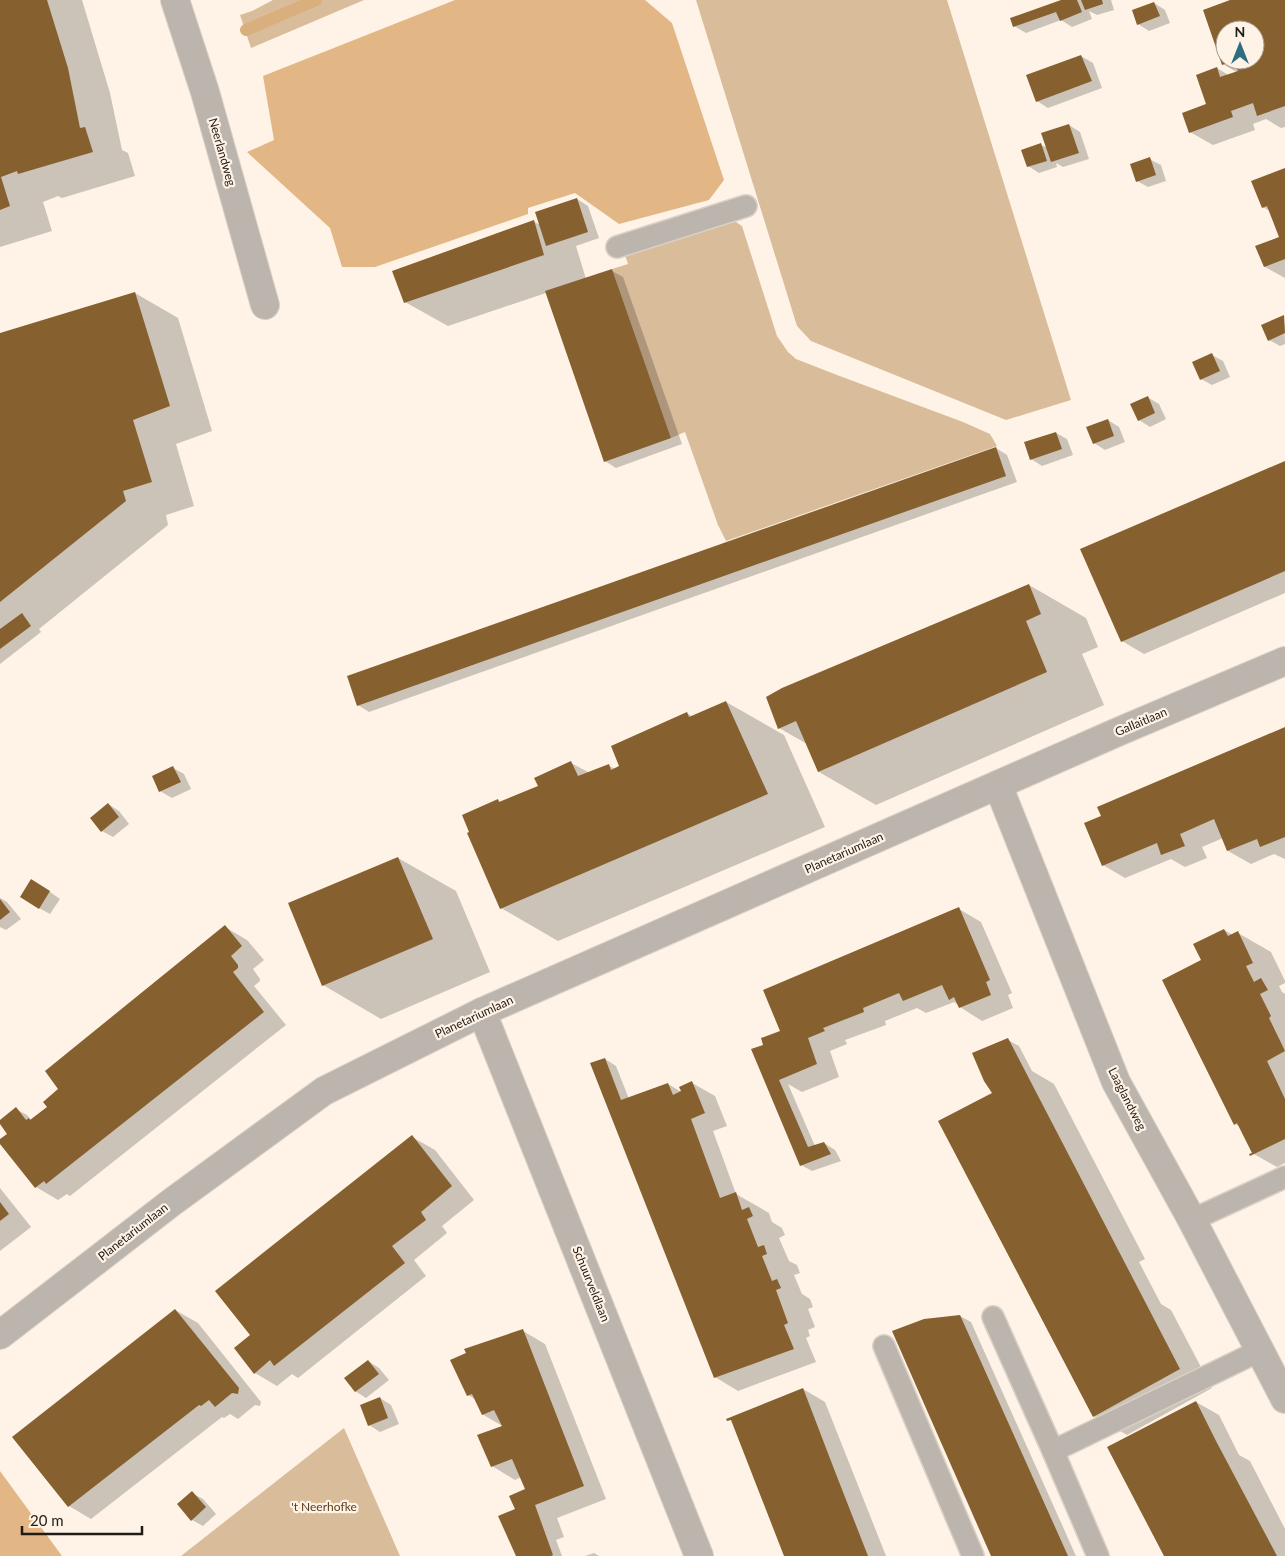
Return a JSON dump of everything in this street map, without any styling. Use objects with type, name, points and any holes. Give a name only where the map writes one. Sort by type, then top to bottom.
[{"type":"street","name":"Neerlandweg","points":[[176,0],[265,305]]},
{"type":"street","name":"Gallaitlaan","points":[[998,785],[1285,661]]},
{"type":"street","name":"Planetariumlaan","points":[[0,1335],[172,1202],[324,1091],[482,1012],[998,785]]},
{"type":"street","name":"Laaglandweg","points":[[998,785],[1116,1082],[1192,1220],[1285,1399]]},
{"type":"street","name":"Schuurveldlaan","points":[[482,1012],[699,1556]]},
{"type":"lane","points":[[617,247],[746,206]]},
{"type":"lane","points":[[1192,1220],[1285,1177]]},
{"type":"lane","points":[[993,1316],[1098,1556]]},
{"type":"lane","points":[[884,1346],[973,1556]]},
{"type":"lane","points":[[1053,1451],[1261,1350]]},
{"type":"green space","points":[[273,0],[364,0],[251,48],[240,15]]},
{"type":"green space","points":[[696,0],[947,0],[1071,400],[1006,420],[811,341],[797,326]]},
{"type":"green space","points":[[733,220],[742,226],[777,336],[788,352],[796,359],[963,422],[990,434],[997,446],[726,541],[718,525],[685,432],[671,438],[612,269],[628,264],[624,252]]},
{"type":"green space","name":"'t Neerhofke","points":[[344,1428],[400,1556],[181,1556]]},
{"type":"shaded area","points":[[455,0],[645,0],[672,23],[724,180],[709,200],[619,224],[575,193],[528,208],[528,214],[375,267],[342,267],[330,228],[247,152],[274,140],[263,76]]},
{"type":"shaded area","points":[[0,1471],[62,1556],[0,1556]]},
{"type":"building","points":[[0,0],[47,0],[68,68],[80,128],[85,127],[93,152],[18,174],[17,171],[1,177],[10,206],[0,210]]},
{"type":"building","points":[[1061,0],[1077,0],[1082,12],[1060,21],[1056,12],[1013,27],[1010,18]]},
{"type":"building","points":[[1081,0],[1102,0],[1103,4],[1085,10]]},
{"type":"building","points":[[1230,0],[1285,0],[1285,106],[1257,116],[1253,103],[1231,111],[1233,117],[1189,133],[1182,113],[1206,104],[1196,75],[1215,68],[1220,77],[1238,70],[1265,70],[1265,20],[1215,20],[1215,45],[1203,10]]},
{"type":"building","points":[[1154,2],[1160,16],[1137,25],[1132,10]]},
{"type":"building","points":[[1081,55],[1092,81],[1036,102],[1026,75]]},
{"type":"building","points":[[1069,124],[1079,153],[1051,162],[1041,133]]},
{"type":"building","points":[[1041,143],[1047,161],[1027,167],[1021,150]]},
{"type":"building","points":[[1150,157],[1156,175],[1136,182],[1130,164]]},
{"type":"building","points":[[1285,168],[1285,259],[1264,267],[1255,246],[1279,237],[1267,206],[1262,208],[1251,181]]},
{"type":"building","points":[[577,198],[588,232],[546,246],[535,212]]},
{"type":"building","points":[[534,220],[544,255],[404,303],[392,271]]},
{"type":"building","points":[[612,269],[671,438],[604,462],[545,291]]},
{"type":"building","points":[[135,292],[170,406],[133,420],[152,482],[123,491],[126,501],[0,602],[0,333]]},
{"type":"building","points":[[1284,315],[1285,333],[1268,341],[1261,325]]},
{"type":"building","points":[[1212,353],[1220,371],[1200,380],[1192,362]]},
{"type":"building","points":[[1148,396],[1155,413],[1138,421],[1130,404]]},
{"type":"building","points":[[1108,419],[1114,436],[1093,444],[1086,427]]},
{"type":"building","points":[[1056,432],[1062,449],[1030,460],[1024,442]]},
{"type":"building","points":[[996,447],[1006,476],[357,706],[347,676]]},
{"type":"building","points":[[1285,461],[1285,571],[1121,642],[1080,549]]},
{"type":"building","points":[[1029,584],[1041,614],[1026,621],[1047,672],[818,772],[796,721],[778,729],[766,697],[782,688]]},
{"type":"building","points":[[22,613],[31,626],[0,649],[0,629]]},
{"type":"building","points":[[726,701],[768,794],[500,909],[467,833],[469,832],[462,815],[498,799],[499,802],[538,786],[534,778],[571,761],[578,776],[609,764],[611,770],[619,766],[611,746],[687,712],[689,717]]},
{"type":"building","points":[[1285,727],[1285,837],[1260,847],[1257,839],[1227,851],[1214,819],[1180,834],[1185,846],[1161,855],[1157,843],[1102,866],[1084,823],[1101,816],[1097,807]]},
{"type":"building","points":[[173,766],[181,782],[159,792],[152,776]]},
{"type":"building","points":[[108,803],[119,817],[101,832],[90,818]]},
{"type":"building","points":[[398,857],[433,939],[322,986],[288,903]]},
{"type":"building","points":[[31,879],[50,891],[39,909],[20,897]]},
{"type":"building","points":[[0,899],[10,912],[0,920]]},
{"type":"building","points":[[959,907],[990,980],[986,982],[991,995],[959,1008],[954,997],[949,1000],[942,985],[903,1001],[899,993],[863,1008],[864,1012],[823,1028],[825,1031],[808,1038],[817,1064],[779,1080],[808,1147],[824,1142],[831,1154],[800,1166],[751,1049],[763,1045],[761,1038],[780,1031],[763,990]]},
{"type":"building","points":[[225,925],[242,946],[231,956],[238,965],[238,968],[233,972],[264,1012],[46,1184],[44,1181],[35,1188],[0,1144],[0,1139],[7,1134],[0,1124],[0,1120],[16,1107],[26,1120],[29,1118],[30,1120],[47,1107],[43,1102],[58,1089],[45,1071]]},
{"type":"building","points":[[1224,929],[1228,936],[1238,931],[1253,963],[1246,966],[1254,982],[1261,978],[1268,990],[1260,994],[1285,1051],[1267,1061],[1285,1099],[1285,1139],[1250,1156],[1249,1154],[1252,1153],[1237,1123],[1234,1125],[1162,980],[1201,960],[1193,944]]},
{"type":"building","points":[[1008,1038],[1180,1369],[1093,1417],[938,1121],[992,1093],[984,1081],[972,1053]]},
{"type":"building","points":[[605,1058],[621,1100],[668,1083],[673,1095],[681,1091],[679,1087],[692,1081],[705,1113],[691,1119],[720,1198],[736,1192],[742,1210],[749,1207],[753,1216],[747,1219],[758,1247],[764,1245],[767,1254],[762,1256],[772,1281],[777,1279],[781,1288],[776,1290],[788,1323],[784,1325],[794,1349],[714,1378],[590,1063]]},
{"type":"building","points":[[412,1135],[452,1186],[421,1212],[426,1220],[392,1246],[405,1263],[274,1366],[270,1360],[254,1374],[234,1348],[250,1335],[215,1291]]},
{"type":"building","points":[[0,1202],[9,1214],[0,1221]]},
{"type":"building","points":[[175,1309],[239,1388],[238,1394],[232,1393],[215,1407],[209,1400],[201,1406],[199,1405],[68,1507],[12,1437]]},
{"type":"building","points":[[960,1315],[1068,1556],[991,1556],[892,1331],[924,1319]]},
{"type":"building","points":[[523,1329],[584,1486],[535,1505],[553,1555],[551,1556],[516,1556],[498,1516],[515,1509],[509,1496],[525,1489],[512,1459],[491,1467],[477,1435],[502,1426],[494,1410],[482,1415],[472,1394],[467,1396],[450,1360],[466,1353],[464,1349]]},
{"type":"building","points":[[368,1360],[379,1374],[355,1392],[344,1378]]},
{"type":"building","points":[[803,1388],[868,1556],[784,1556],[731,1420],[727,1421],[726,1419]]},
{"type":"building","points":[[380,1397],[388,1418],[368,1426],[360,1405]]},
{"type":"building","points":[[1196,1401],[1277,1556],[1164,1556],[1107,1447]]},
{"type":"building","points":[[192,1491],[206,1507],[191,1521],[177,1504]]},
{"type":"waterway","points":[[246,30],[316,0]]}]
